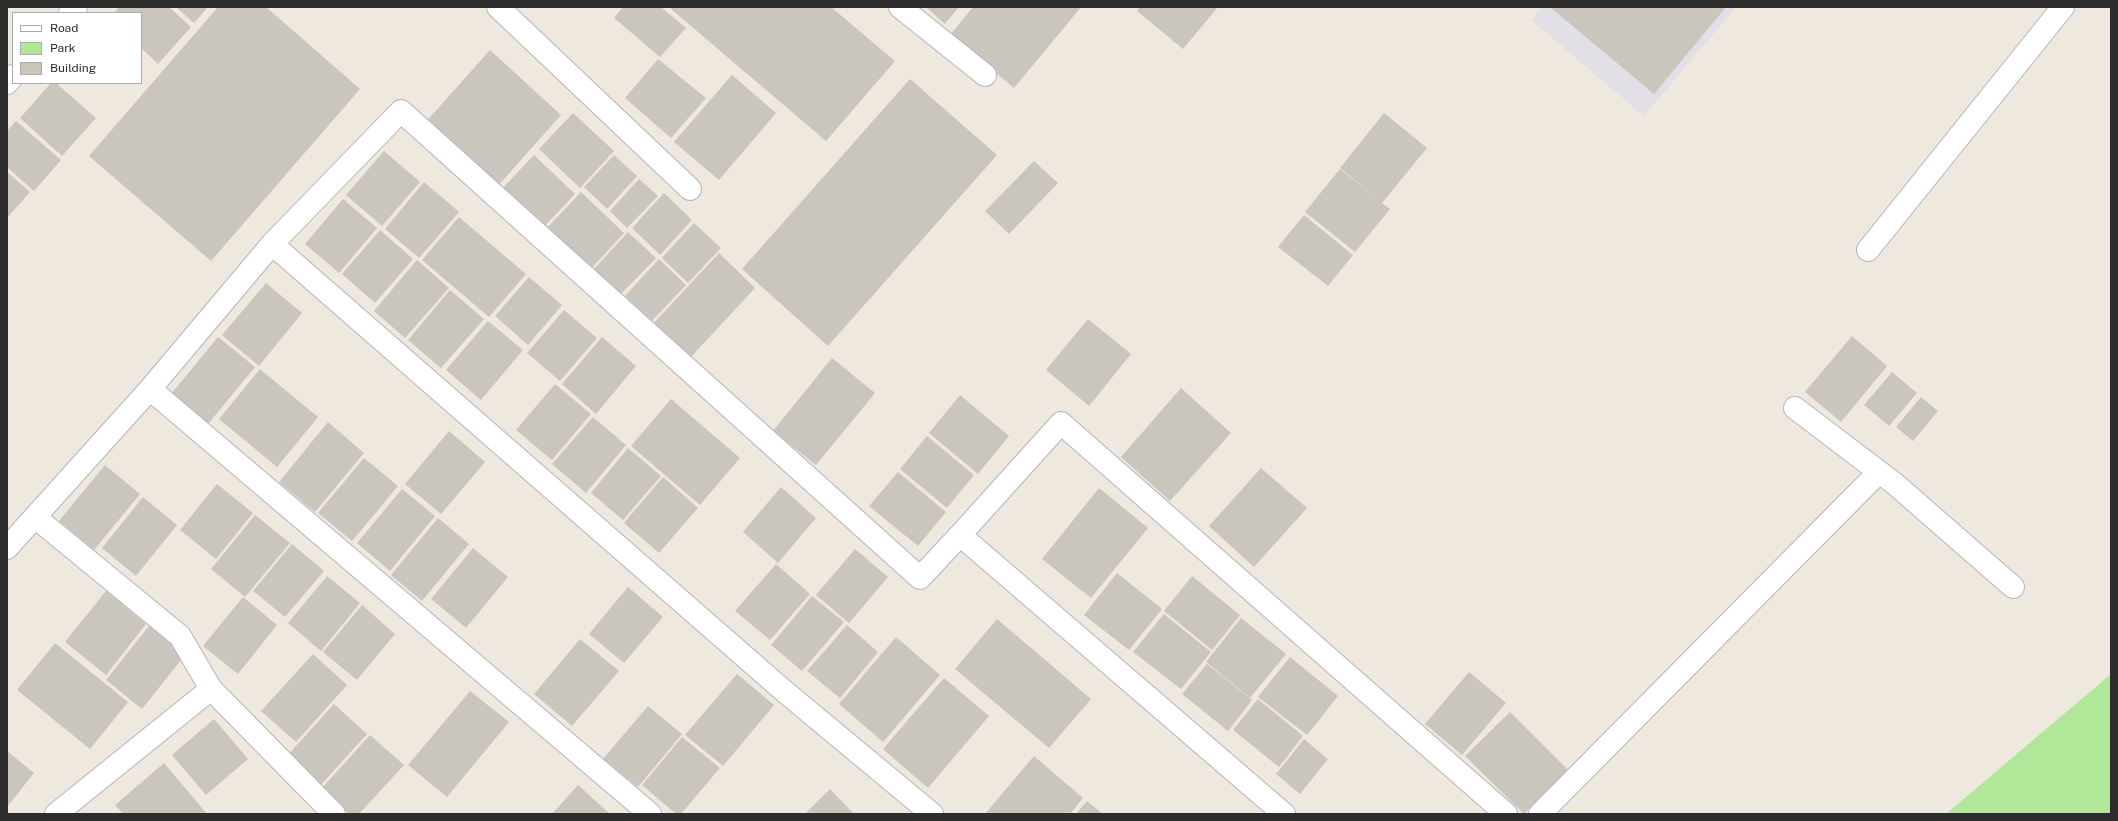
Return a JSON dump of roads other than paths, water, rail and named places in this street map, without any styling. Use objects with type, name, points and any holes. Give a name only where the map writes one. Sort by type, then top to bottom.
[{"type":"street","points":[[498,7],[690,189]]},
{"type":"street","points":[[900,7],[986,75]]},
{"type":"street","points":[[1868,250],[2063,7]]},
{"type":"street","points":[[7,548],[150,389],[272,244],[401,111],[920,578],[1061,423],[1506,814]]},
{"type":"street","points":[[272,244],[784,691],[932,814]]},
{"type":"street","points":[[150,389],[650,814]]},
{"type":"street","points":[[1795,408],[1879,472],[2013,587]]},
{"type":"street","points":[[1540,814],[1879,472]]},
{"type":"street","points":[[35,517],[180,636],[211,689],[334,814]]},
{"type":"street","points":[[960,535],[1284,814]]},
{"type":"street","points":[[56,814],[211,689]]}]
